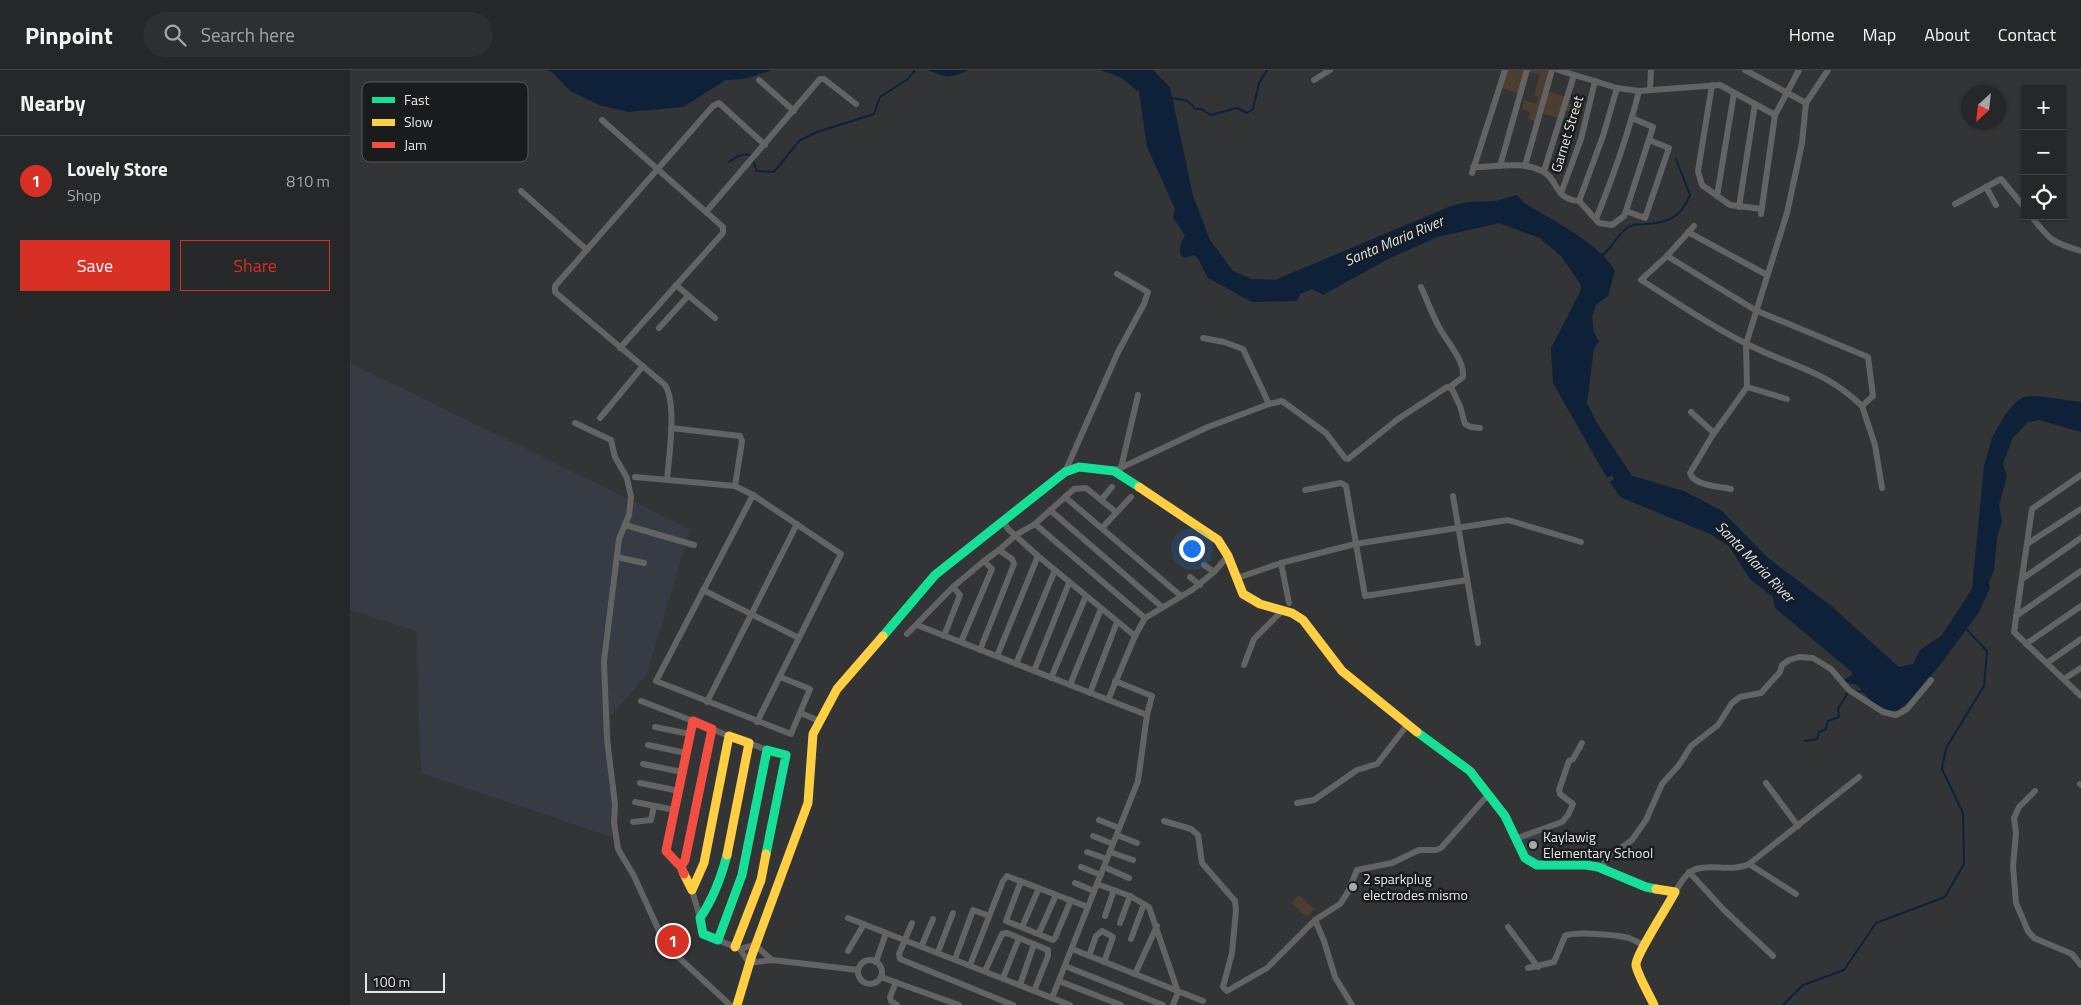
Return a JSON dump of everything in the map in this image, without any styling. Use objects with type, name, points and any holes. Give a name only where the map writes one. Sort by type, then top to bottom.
[{"type":"street","points":[[1314,80],[1330,70]]},
{"type":"street","points":[[1505,70],[1473,170],[1500,166],[1525,166],[1544,171],[1561,193],[1569,200],[1579,201],[1600,223],[1612,225],[1624,216],[1653,127],[1632,118]]},
{"type":"street","points":[[1500,166],[1528,70]]},
{"type":"street","points":[[1525,166],[1552,70]]},
{"type":"street","points":[[1558,70],[1617,88],[1639,91],[1720,85],[1775,115]]},
{"type":"street","points":[[1650,90],[1651,70]]},
{"type":"street","points":[[1745,70],[1806,103]]},
{"type":"street","points":[[1730,489],[1696,481],[1691,477],[1690,473],[1714,433],[1747,387],[1746,344],[1755,310],[1787,213],[1802,143],[1806,103],[1828,70]]},
{"type":"street","points":[[1712,85],[1698,171],[1702,185],[1730,206],[1740,206],[1762,212],[1775,115],[1796,71]]},
{"type":"street","points":[[1544,171],[1574,75]]},
{"type":"street","points":[[706,212],[820,80],[824,79],[856,104]]},
{"type":"street","points":[[759,80],[794,111]]},
{"type":"street","name":"Garnet Street","points":[[1561,193],[1581,139],[1595,82]]},
{"type":"street","points":[[1579,201],[1603,136],[1617,88]]},
{"type":"street","points":[[1596,219],[1611,182],[1639,91]]},
{"type":"street","points":[[1717,196],[1734,92]]},
{"type":"street","points":[[667,480],[671,428],[670,393],[665,385],[555,292],[555,286],[713,106],[720,103],[765,145]]},
{"type":"street","points":[[1740,206],[1755,104]]},
{"type":"street","points":[[602,120],[723,226],[723,233],[620,348]]},
{"type":"street","points":[[1626,211],[1645,218],[1669,148],[1649,140]]},
{"type":"street","points":[[1956,204],[2002,180],[2021,203]]},
{"type":"street","points":[[1986,187],[1996,205]]},
{"type":"street","points":[[521,191],[587,250]]},
{"type":"street","points":[[2034,220],[2049,238],[2059,244],[2081,251]]},
{"type":"street","points":[[1694,226],[1667,256],[1641,280],[1746,344],[1815,372],[1852,397],[1862,406],[1875,445],[1882,488]]},
{"type":"street","points":[[1688,232],[1767,275]]},
{"type":"street","points":[[1667,256],[1755,310],[1868,357],[1873,396],[1862,406]]},
{"type":"street","points":[[1065,472],[1118,352],[1144,304],[1148,292],[1117,274]]},
{"type":"street","points":[[676,285],[715,318]]},
{"type":"street","points":[[737,1005],[749,963],[808,803],[813,734],[837,689],[935,575],[1065,472],[1079,467],[1117,469],[1208,427],[1269,404],[1285,402],[1326,433],[1345,458],[1348,459],[1398,419],[1447,387],[1450,388],[1463,377],[1460,363],[1440,329],[1421,287]]},
{"type":"street","points":[[659,328],[688,296]]},
{"type":"street","points":[[1203,338],[1224,342],[1243,349],[1269,404]]},
{"type":"street","points":[[600,418],[643,366]]},
{"type":"street","points":[[1747,387],[1787,399]]},
{"type":"street","points":[[1450,388],[1460,406],[1465,424],[1471,428],[1480,428]]},
{"type":"street","points":[[1117,469],[1138,395]]},
{"type":"street","points":[[1691,412],[1714,433]]},
{"type":"street","points":[[575,423],[611,440],[615,457],[627,478],[630,489],[629,515],[619,540],[604,661],[604,693],[618,849],[634,876],[659,931],[675,954],[730,1005]]},
{"type":"street","points":[[671,428],[740,436],[742,441],[735,486]]},
{"type":"street","points":[[1117,469],[1218,540],[1228,556],[1243,594],[1260,604],[1292,613],[1303,620],[1342,671],[1470,771],[1505,816],[1525,858],[1537,865],[1586,865],[1602,869],[1646,887],[1675,892]]},
{"type":"street","points":[[2081,475],[2032,509],[2014,632],[2081,696]]},
{"type":"street","points":[[635,477],[735,486],[754,495],[841,554],[757,722]]},
{"type":"street","points":[[1305,490],[1344,484],[1363,594],[1367,597],[1467,580]]},
{"type":"street","points":[[907,634],[953,587],[1016,535],[1034,524],[1074,489],[1082,487],[1116,512]]},
{"type":"street","points":[[1102,500],[1112,488]]},
{"type":"street","points":[[754,495],[656,681],[791,734],[810,689],[780,677]]},
{"type":"street","points":[[1453,496],[1478,643]]},
{"type":"street","points":[[1065,497],[1181,596]]},
{"type":"street","points":[[1102,528],[1132,497]]},
{"type":"street","points":[[2027,544],[2081,509]]},
{"type":"street","points":[[1050,510],[1162,607]]},
{"type":"street","points":[[1237,578],[1281,563],[1355,544],[1508,520],[1581,542]]},
{"type":"street","points":[[1003,521],[1008,529],[1038,556],[1135,636]]},
{"type":"street","points":[[707,702],[797,524]]},
{"type":"street","points":[[1034,524],[1145,618]]},
{"type":"street","points":[[625,525],[694,545]]},
{"type":"street","points":[[2022,579],[2081,538]]},
{"type":"street","points":[[980,650],[1014,564],[1012,559],[999,550]]},
{"type":"street","points":[[997,656],[1038,556]]},
{"type":"street","points":[[1108,700],[1135,636],[1145,618],[1200,585],[1228,556]]},
{"type":"street","points":[[617,557],[644,563]]},
{"type":"street","points":[[961,642],[992,569],[984,561]]},
{"type":"street","points":[[1281,563],[1290,603]]},
{"type":"street","points":[[1204,565],[1214,572]]},
{"type":"street","points":[[1016,664],[1055,570]]},
{"type":"street","points":[[2016,616],[2081,572]]},
{"type":"street","points":[[1190,577],[1200,585]]},
{"type":"street","points":[[1034,671],[1069,583]]},
{"type":"street","points":[[944,636],[960,595],[953,587]]},
{"type":"street","points":[[703,590],[799,638]]},
{"type":"street","points":[[1052,678],[1086,596]]},
{"type":"street","points":[[2026,644],[2081,606]]},
{"type":"street","points":[[1070,685],[1101,609]]},
{"type":"street","points":[[1244,665],[1254,639],[1282,611]]},
{"type":"street","points":[[1090,693],[1117,622]]},
{"type":"street","points":[[917,625],[1147,715]]},
{"type":"street","points":[[2047,663],[2080,641]]},
{"type":"street","points":[[1602,869],[1607,858],[1632,840],[1646,820],[1662,784],[1679,765],[1691,746],[1718,724],[1732,703],[1740,697],[1761,693],[1780,672],[1782,665],[1790,660],[1799,657],[1813,658],[1831,669],[1850,690],[1883,712],[1896,715],[1907,709],[1930,680]]},
{"type":"street","points":[[2064,679],[2081,668]]},
{"type":"street","points":[[1052,998],[1138,781],[1147,715],[1152,696],[1116,681]]},
{"type":"street","points":[[641,701],[712,730],[786,756],[761,880],[738,948]]},
{"type":"street","points":[[801,713],[819,721]]},
{"type":"street","points":[[692,721],[666,851],[681,867],[692,890],[703,934],[738,948],[756,945]]},
{"type":"street","points":[[1297,803],[1314,800],[1356,770],[1377,764],[1408,724]]},
{"type":"street","points":[[655,727],[690,734]]},
{"type":"street","points":[[681,867],[685,860],[712,730]]},
{"type":"street","points":[[692,890],[704,863],[730,736]]},
{"type":"street","points":[[700,918],[706,912],[723,869],[749,743]]},
{"type":"street","points":[[1515,839],[1562,822],[1568,815],[1573,804],[1560,794],[1559,790],[1569,761],[1573,759],[1582,743]]},
{"type":"street","points":[[648,745],[686,753]]},
{"type":"street","points":[[718,940],[742,875],[767,750]]},
{"type":"street","points":[[643,764],[682,772]]},
{"type":"street","points":[[1654,1005],[1636,965],[1638,954],[1689,872],[1704,867],[1743,867],[1749,864],[1859,777]]},
{"type":"street","points":[[640,783],[679,790]]},
{"type":"street","points":[[1766,784],[1798,826]]},
{"type":"street","points":[[2035,791],[2019,807],[2014,818],[2016,833],[2013,866],[2016,903],[2028,931],[2034,938],[2072,954],[2081,966]]},
{"type":"street","points":[[1164,821],[1191,829],[1198,835],[1202,863],[1235,901],[1236,910],[1232,953],[1223,987],[1227,991],[1267,968],[1315,920],[1340,904],[1348,892],[1357,870],[1392,863],[1419,850],[1436,850],[1441,848],[1488,795]]},
{"type":"street","points":[[635,802],[675,810]]},
{"type":"street","points":[[634,822],[651,820],[654,806]]},
{"type":"street","points":[[1098,820],[1120,828]]},
{"type":"street","points":[[1117,835],[1137,843]]},
{"type":"street","points":[[1094,836],[1113,844]]},
{"type":"street","points":[[1087,852],[1107,859]]},
{"type":"street","points":[[1110,852],[1133,860]]},
{"type":"street","points":[[1749,864],[1796,894]]},
{"type":"street","points":[[1104,867],[1129,878]]},
{"type":"street","points":[[1081,868],[1101,875]]},
{"type":"street","points":[[1689,872],[1724,910],[1773,956]]},
{"type":"street","points":[[970,965],[1005,878],[1009,877],[1021,881],[1088,907]]},
{"type":"street","points":[[1021,881],[1006,921],[1054,939],[1071,900]]},
{"type":"street","points":[[1074,883],[1094,891]]},
{"type":"street","points":[[1097,884],[1130,896],[1149,907],[1178,992],[1173,1005]]},
{"type":"street","points":[[1022,927],[1039,888]]},
{"type":"street","points":[[1105,916],[1114,890]]},
{"type":"street","points":[[1039,933],[1056,895]]},
{"type":"street","points":[[1120,923],[1130,896]]},
{"type":"street","points":[[1131,939],[1144,904]]},
{"type":"street","points":[[955,959],[972,910],[989,916]]},
{"type":"street","points":[[938,952],[953,913]]},
{"type":"street","points":[[848,918],[922,945],[1070,1005]]},
{"type":"street","points":[[922,945],[933,919]]},
{"type":"street","points":[[1315,920],[1324,941],[1335,977],[1352,1005]]},
{"type":"street","points":[[912,923],[899,954],[900,959],[1013,1005]]},
{"type":"street","points":[[848,951],[864,924]]},
{"type":"street","points":[[1136,974],[1157,926]]},
{"type":"street","points":[[1508,928],[1538,967]]},
{"type":"street","points":[[1089,956],[1096,936],[1102,931],[1114,937],[1104,962]]},
{"type":"street","points":[[876,962],[886,933]]},
{"type":"street","points":[[986,971],[1002,934],[1007,933],[1034,944],[1048,950],[1034,991]]},
{"type":"street","points":[[1528,968],[1554,962],[1565,936],[1568,934],[1577,933],[1630,938],[1644,945]]},
{"type":"street","points":[[1003,978],[1018,938]]},
{"type":"street","points":[[1020,985],[1034,944]]},
{"type":"street","points":[[756,945],[772,960]]},
{"type":"street","points":[[738,948],[749,963]]},
{"type":"street","points":[[1072,949],[1203,1001]]},
{"type":"street","points":[[749,963],[772,960],[858,970]]},
{"type":"street","points":[[865,961],[876,962],[880,965],[882,976],[873,984],[867,984],[859,976],[858,970],[865,961]]},
{"type":"street","points":[[1065,966],[1163,1005]]},
{"type":"street","points":[[882,976],[959,1005]]},
{"type":"street","points":[[1059,981],[1121,1005]]},
{"type":"street","points":[[896,982],[890,997],[891,1001],[897,1005]]},
{"type":"shaded area","points":[[1507,70],[1527,70],[1520,94],[1501,88]]},
{"type":"shaded area","points":[[1530,70],[1552,70],[1546,91],[1567,97],[1568,104],[1572,106],[1570,113],[1564,108],[1560,118],[1540,113],[1537,122],[1528,119],[1530,112],[1522,109],[1524,100],[1536,104],[1538,97],[1534,95],[1540,75],[1530,72]]},
{"type":"shaded area","points":[[350,363],[690,529],[647,674],[611,716],[612,837],[421,773],[416,631],[350,610]]},
{"type":"shaded area","name":"Kaylawig Elementary School","points":[[1546,831],[1539,861],[1527,854],[1518,835]]},
{"type":"shaded area","points":[[1299,895],[1314,909],[1307,917],[1291,903]]},
{"type":"water","points":[[547,70],[773,70],[744,79],[726,80],[683,107],[628,112],[599,105],[570,91],[552,72]]},
{"type":"water","points":[[928,70],[969,70],[957,75],[948,76]]},
{"type":"water","name":"Santa Maria River","points":[[1100,70],[1153,70],[1170,87],[1193,196],[1210,240],[1233,271],[1252,279],[1275,280],[1451,206],[1467,202],[1495,201],[1517,195],[1523,202],[1586,241],[1608,261],[1615,271],[1608,296],[1596,305],[1592,317],[1594,332],[1599,342],[1594,348],[1587,403],[1597,423],[1632,476],[1684,491],[1722,511],[1767,557],[1830,605],[1899,667],[1913,664],[1920,650],[1942,635],[1972,589],[1984,466],[1992,438],[2004,416],[2023,397],[2037,396],[2081,402],[2081,432],[2039,420],[2028,422],[2012,439],[2003,464],[2007,476],[1999,505],[2002,521],[1997,538],[1994,571],[1989,582],[1990,588],[1979,612],[1940,665],[1910,700],[1898,711],[1890,711],[1872,702],[1857,685],[1844,682],[1844,680],[1852,675],[1852,672],[1775,608],[1773,597],[1750,579],[1729,546],[1710,534],[1620,497],[1610,482],[1614,479],[1612,475],[1607,478],[1553,383],[1551,348],[1580,292],[1581,285],[1561,256],[1540,238],[1499,223],[1438,237],[1388,259],[1323,295],[1312,289],[1300,294],[1297,301],[1252,302],[1208,278],[1197,257],[1193,255],[1185,258],[1181,256],[1180,248],[1185,235],[1173,218],[1175,209],[1147,147],[1139,92],[1120,77]]},
{"type":"waterway","points":[[753,161],[757,171],[774,172],[799,141],[817,132],[874,114],[880,97],[908,79],[915,70]]},
{"type":"waterway","points":[[1170,98],[1184,100],[1195,109],[1201,109],[1211,115],[1237,108],[1247,113],[1253,109],[1259,83],[1267,70]]},
{"type":"waterway","points":[[729,162],[743,154],[752,156]]},
{"type":"waterway","points":[[1601,256],[1623,231],[1629,227],[1636,224],[1661,222],[1673,217],[1683,209],[1690,195],[1676,159]]},
{"type":"waterway","points":[[1783,1005],[1803,985],[1844,970],[1876,923],[1945,897],[1964,864],[1963,813],[1942,769],[1946,748],[1984,686],[1987,651],[1966,629]]},
{"type":"waterway","points":[[1854,691],[1864,692]]},
{"type":"waterway","points":[[1805,741],[1817,739],[1819,732],[1826,729],[1828,721],[1839,717],[1838,709],[1848,692]]},
{"type":"traffic: fast","points":[[883,636],[935,575],[1065,472],[1079,467],[1114,471],[1139,487]]},
{"type":"traffic: fast","points":[[1417,732],[1470,771],[1505,816],[1525,858],[1537,865],[1586,865],[1598,867],[1646,887],[1656,889]]},
{"type":"traffic: fast","points":[[727,855],[716,888],[700,918],[703,934],[718,940],[742,875],[767,750],[786,755],[766,854]]},
{"type":"traffic: slow","points":[[1139,487],[1218,540],[1228,556],[1243,594],[1260,604],[1292,613],[1303,620],[1342,671],[1417,732]]},
{"type":"traffic: slow","points":[[737,1005],[752,955],[808,803],[813,734],[837,689],[883,636]]},
{"type":"traffic: slow","points":[[684,874],[692,890],[704,863],[729,736],[749,743],[727,855]]},
{"type":"traffic: slow","points":[[735,947],[761,880],[766,854]]},
{"type":"traffic: slow","points":[[1654,1005],[1636,965],[1646,941],[1675,892],[1656,889]]},
{"type":"traffic: jam","points":[[681,867],[685,860],[712,729],[693,721],[666,851],[681,867],[684,874]]},
{"type":"place","name":"Kaylawig Elementary School","points":[[1533,845]]},
{"type":"place","name":"2 sparkplug electrodes mismo","points":[[1353,887]]},
{"type":"place","name":"Lovely Store","points":[[673,941]]}]
